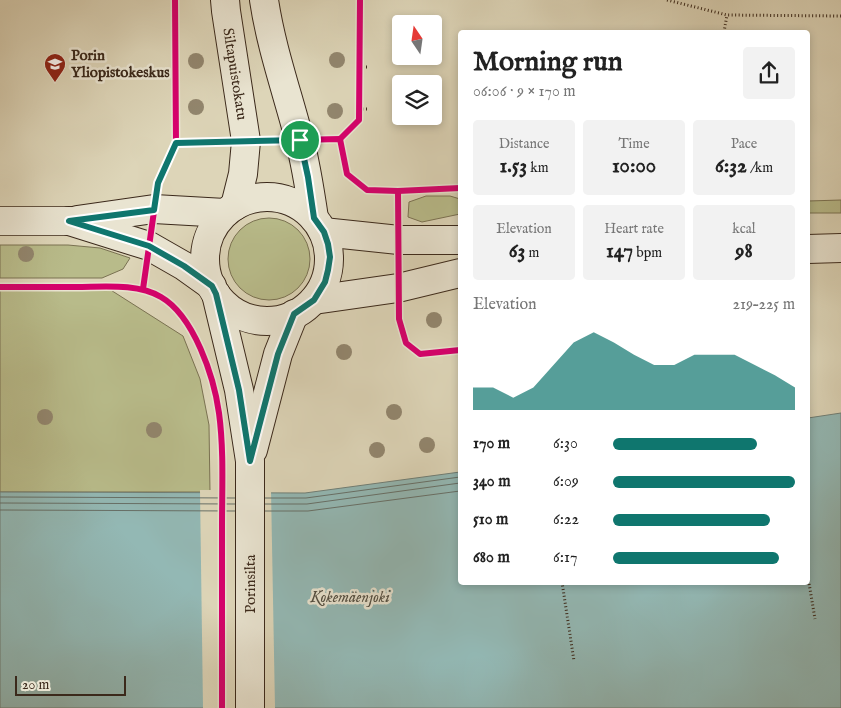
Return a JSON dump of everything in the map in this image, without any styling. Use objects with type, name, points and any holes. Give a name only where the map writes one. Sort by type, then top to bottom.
[{"type":"main road","name":"Siltapuistokatu","points":[[225,0],[246,141],[243,174],[230,210]]},
{"type":"main road","points":[[264,0],[268,30],[300,140],[319,225],[328,244],[330,257],[325,282],[304,308]]},
{"type":"main road","points":[[214,290],[206,269],[205,256],[211,232],[230,210],[246,200],[258,198],[284,199],[295,203],[319,225],[399,240],[458,240]]},
{"type":"main road","points":[[0,221],[69,221],[154,210],[230,210]]},
{"type":"main road","points":[[69,221],[149,246],[184,266],[214,290],[231,309],[250,319],[283,319],[304,308],[458,273]]},
{"type":"main road","points":[[810,248],[841,248]]},
{"type":"main road","name":"Porinsilta","points":[[214,290],[239,390],[250,461],[250,708]]},
{"type":"main road","name":"Porinsilta","points":[[250,461],[278,354],[304,308]]},
{"type":"path","points":[[667,0],[727,15],[841,16]]},
{"type":"path","points":[[724,30],[727,15]]},
{"type":"path","points":[[359,57],[363,67],[359,75]]},
{"type":"path","points":[[359,100],[359,112],[366,109]]},
{"type":"path","points":[[562,585],[574,660]]},
{"type":"path","points":[[809,585],[815,619]]},
{"type":"green space","points":[[426,196],[450,196],[458,198],[458,214],[422,222],[408,217],[409,202]]},
{"type":"green space","points":[[841,200],[841,213],[810,213],[810,201]]},
{"type":"green space","points":[[269,218],[285,221],[298,230],[307,243],[310,259],[307,275],[298,288],[285,297],[269,300],[253,297],[240,288],[231,275],[228,259],[231,243],[240,230],[253,221]]},
{"type":"green space","points":[[0,245],[68,245],[100,248],[130,258],[123,269],[102,278],[0,278]]},
{"type":"green space","points":[[0,287],[106,287],[183,336],[200,379],[209,425],[210,492],[0,492]]},
{"type":"water","name":"Kokemäenjoki","points":[[841,413],[841,708],[0,708],[0,492],[305,493],[458,472],[458,585],[810,585],[810,418]]},
{"type":"pier","points":[[200,490],[271,490],[275,708],[203,708]]},
{"type":"cycle path","points":[[175,0],[176,143]]},
{"type":"cycle path","points":[[340,139],[359,120],[360,0]]},
{"type":"cycle path","points":[[143,289],[158,183],[176,143],[340,139],[347,174],[367,190],[398,191],[458,188]]},
{"type":"cycle path","points":[[398,191],[399,319],[406,343],[420,354],[458,350]]},
{"type":"cycle path","points":[[0,287],[108,286],[141,290],[161,297],[173,306],[193,333],[207,365],[216,398],[221,427],[222,708]]},
{"type":"place","name":"Porin Yliopistokeskus","points":[[55,83]]},
{"type":"route","points":[[300,140],[314,218],[324,232],[328,244],[330,257],[328,270],[325,282],[314,300],[294,314],[278,354],[250,461],[239,390],[216,294],[212,286],[184,266],[149,246],[69,221],[154,210],[158,183],[176,143],[300,140]]}]
